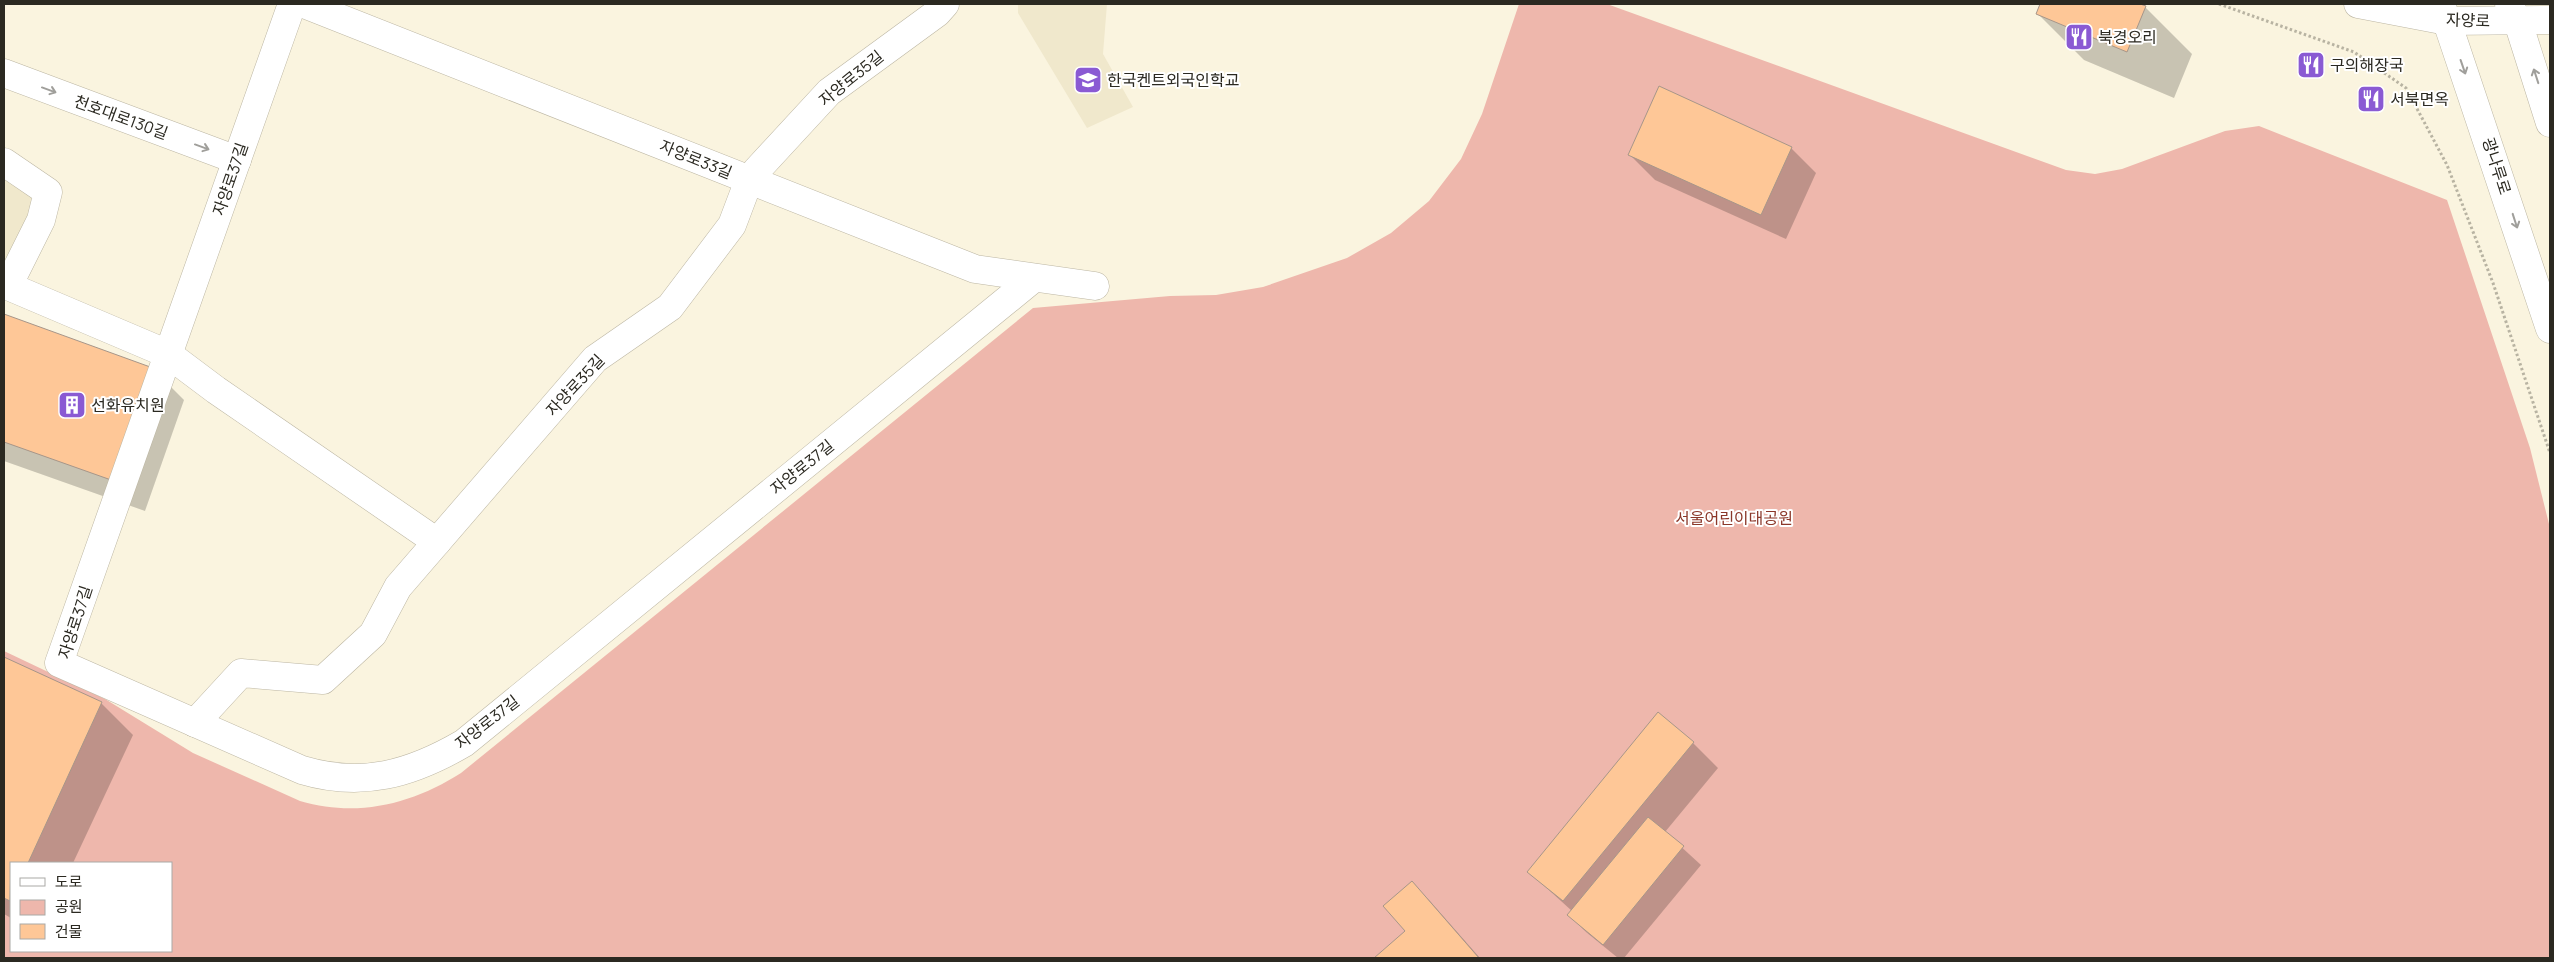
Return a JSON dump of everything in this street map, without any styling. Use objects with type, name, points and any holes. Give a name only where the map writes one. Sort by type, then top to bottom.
[{"type":"street","name":"자양로37길","points":[[292,4],[59,663],[302,770],[339,778],[380,777],[401,772],[443,755],[464,743],[1034,278]]},
{"type":"street","name":"자양로33길","points":[[304,4],[975,269],[1095,286]]},
{"type":"street","name":"자양로35길","points":[[195,723],[240,673],[323,680],[373,634],[398,586],[595,359],[670,307],[732,225],[749,180],[829,92],[938,13],[945,4]]},
{"type":"street","name":"자양로","points":[[2358,4],[2444,12],[2513,13],[2550,20]]},
{"type":"street","name":"광나루로","points":[[2444,12],[2550,329]]},
{"type":"street","points":[[2513,13],[2550,123]]},
{"type":"street","name":"천호대로130길","points":[[4,74],[237,160]]},
{"type":"street","points":[[4,162],[48,192],[42,220],[8,286],[168,354],[216,390],[437,542]]},
{"type":"path","points":[[2219,4],[2354,52],[2406,88],[2451,174],[2493,283],[2550,453]]},
{"type":"shaded area","name":"한국켄트외국인학교","points":[[1018,4],[1107,4],[1103,54],[1133,107],[1087,128],[1018,13]]},
{"type":"shaded area","points":[[4,177],[43,198],[4,271]]},
{"type":"green space","name":"서울어린이대공원","points":[[1519,4],[1607,4],[2066,170],[2095,174],[2122,169],[2225,131],[2259,126],[2447,200],[2530,448],[2550,528],[2550,958],[4,958],[4,651],[105,699],[193,753],[300,801],[322,806],[364,808],[404,800],[442,784],[461,773],[1033,308],[1170,296],[1216,295],[1263,287],[1347,258],[1391,233],[1429,201],[1461,159],[1482,114]]},
{"type":"building","points":[[2040,4],[2140,4],[2146,6],[2127,52],[2036,14]]},
{"type":"building","points":[[1659,86],[1792,147],[1761,215],[1628,155]]},
{"type":"building","name":"선화유치원","points":[[4,314],[153,368],[114,481],[4,442]]},
{"type":"building","points":[[4,657],[102,702],[28,862],[10,862],[10,901],[4,898]]},
{"type":"building","points":[[1658,712],[1694,742],[1563,901],[1527,872]]},
{"type":"building","points":[[1648,817],[1684,846],[1603,945],[1567,915]]},
{"type":"building","points":[[1412,881],[1479,958],[1374,958],[1405,931],[1383,906]]},
{"type":"place","name":"북경오리","points":[[2079,37]]},
{"type":"place","name":"구의해장국","points":[[2311,65]]},
{"type":"place","name":"한국켄트외국인학교","points":[[1088,80]]},
{"type":"place","name":"서북면옥","points":[[2371,99]]},
{"type":"place","name":"선화유치원","points":[[72,405]]}]
